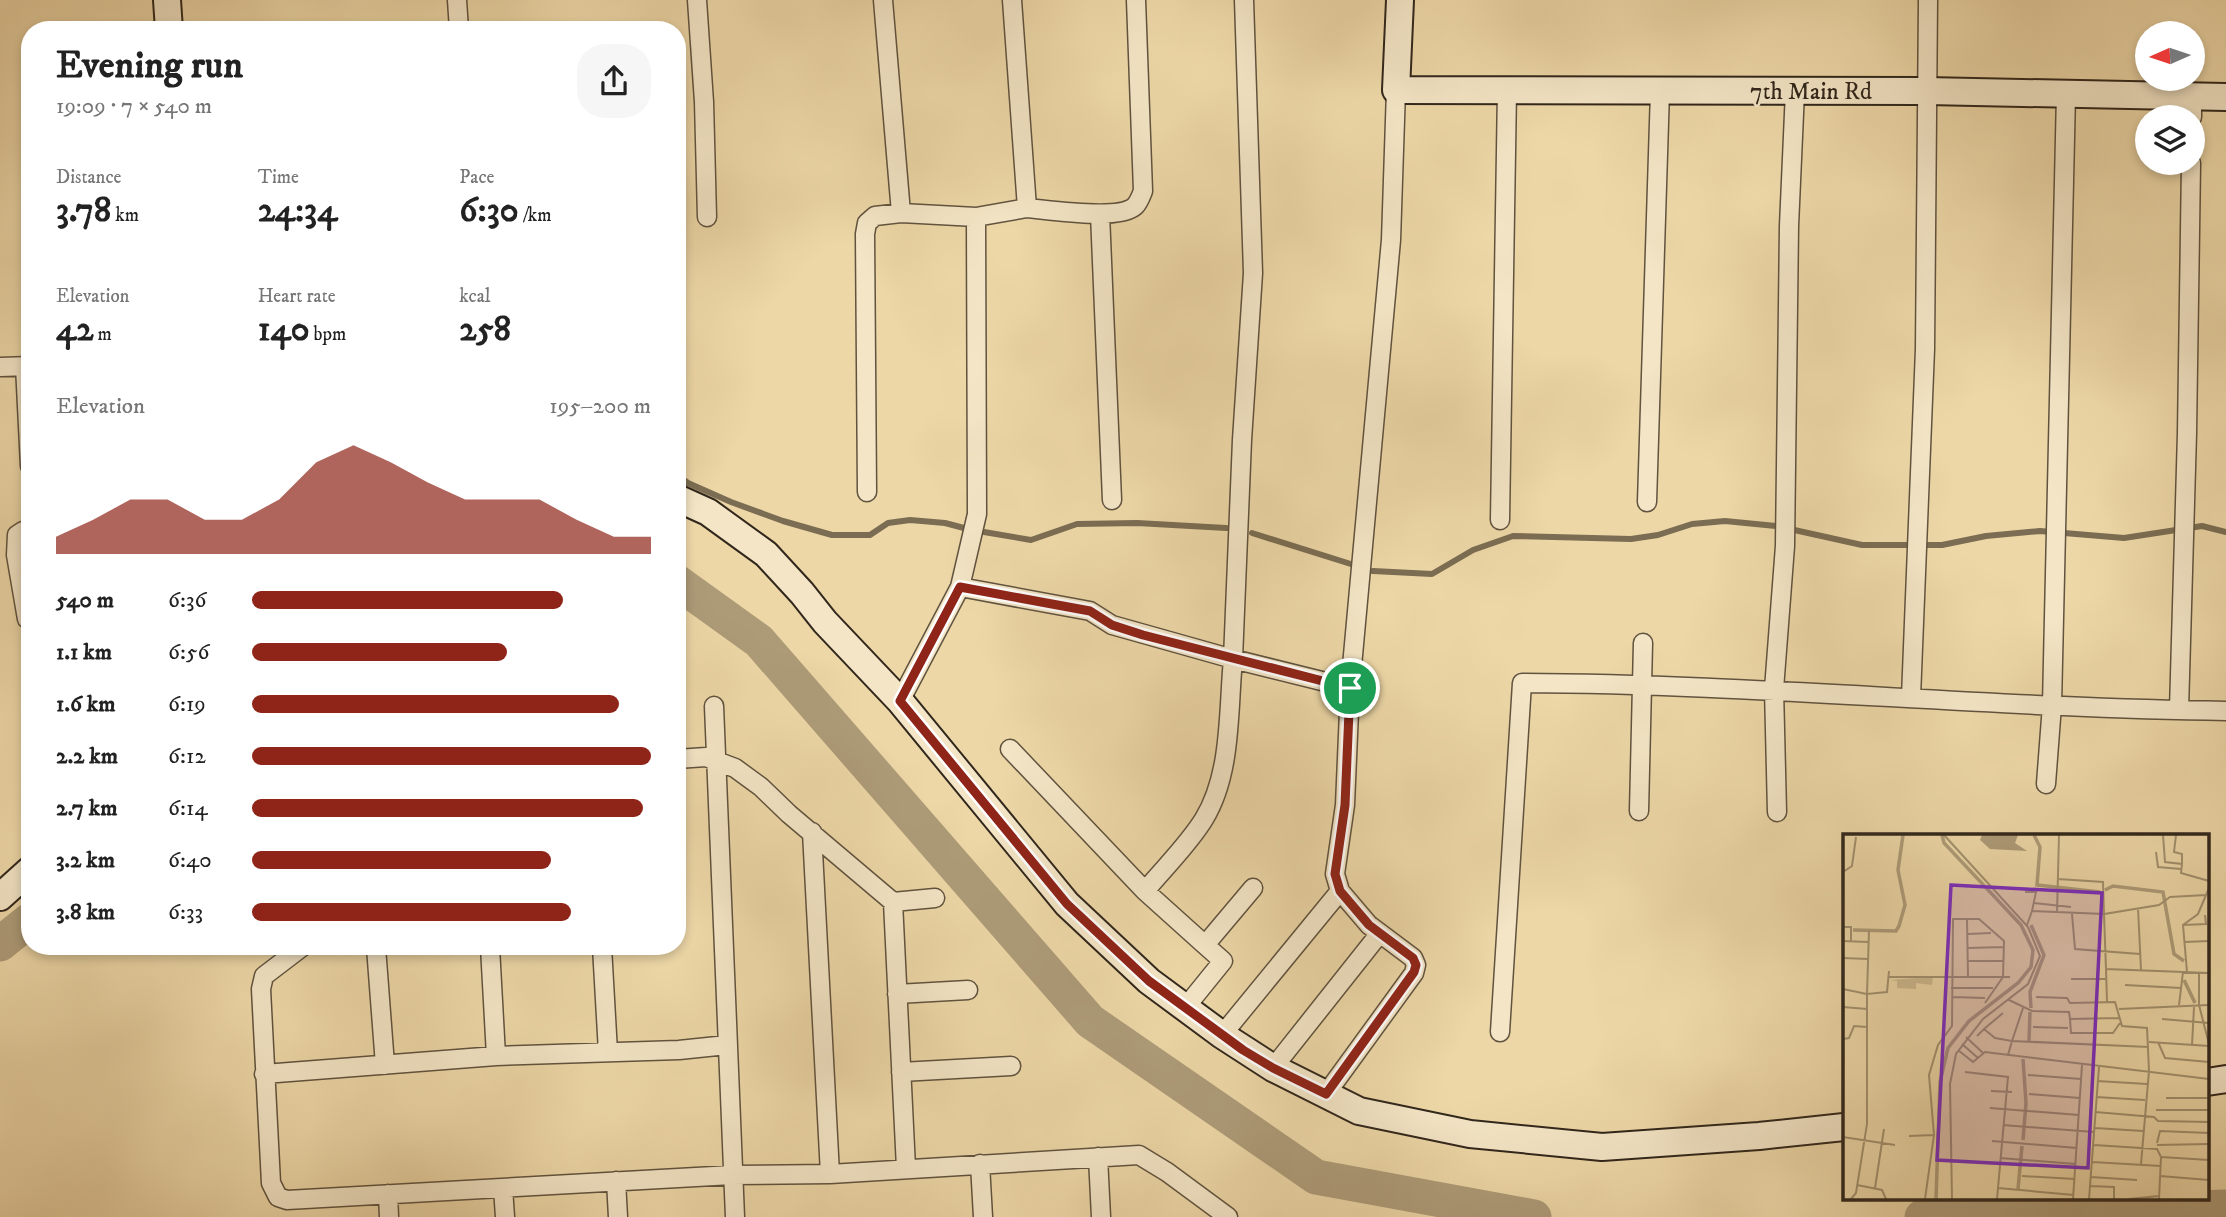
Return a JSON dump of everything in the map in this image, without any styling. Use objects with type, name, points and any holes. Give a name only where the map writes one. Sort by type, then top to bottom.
[{"type":"street","points":[[167,0],[168,21]]},
{"type":"street","points":[[457,0],[458,21]]},
{"type":"street","points":[[697,0],[704,102],[707,217]]},
{"type":"street","points":[[883,0],[901,214]]},
{"type":"street","points":[[1012,0],[1027,208]]},
{"type":"street","points":[[867,492],[867,223],[876,216],[901,214],[976,217],[1027,208],[1100,214],[1128,210],[1136,205],[1143,191],[1136,0]]},
{"type":"street","points":[[1145,891],[1196,830],[1213,801],[1223,764],[1233,659],[1242,440],[1253,273],[1244,0]]},
{"type":"street","points":[[1326,1094],[1415,969],[1413,958],[1369,925],[1340,891],[1335,874],[1345,805],[1350,688],[1391,240],[1400,0]]},
{"type":"street","points":[[1910,697],[1925,349],[1928,0]]},
{"type":"street","name":"7th Main Rd","points":[[1396,90],[2066,94],[2173,105]]},
{"type":"street","points":[[1500,520],[1507,90]]},
{"type":"street","points":[[1647,502],[1660,91]]},
{"type":"street","points":[[1777,812],[1774,689],[1786,519],[1789,226],[1795,91]]},
{"type":"street","points":[[2046,783],[2052,705],[2066,94]]},
{"type":"street","name":"7th Main Rd","points":[[2199,105],[2226,97]]},
{"type":"street","points":[[2179,710],[2191,175]]},
{"type":"street","points":[[1100,214],[1112,500]]},
{"type":"street","points":[[900,701],[960,587],[977,514],[976,217]]},
{"type":"street","points":[[3,367],[21,366]]},
{"type":"street","points":[[686,502],[709,512],[766,554],[825,622],[900,701],[1067,904],[1149,981],[1222,1035],[1273,1068],[1359,1111],[1470,1135],[1602,1147],[1843,1127]]},
{"type":"street","points":[[21,532],[17,535],[16,555],[21,584]]},
{"type":"street","points":[[960,587],[1090,611],[1112,625],[1350,688]]},
{"type":"street","points":[[1640,811],[1643,643]]},
{"type":"street","points":[[1500,1032],[1522,683],[1774,689],[2052,705],[2226,711]]},
{"type":"street","points":[[714,706],[735,1217]]},
{"type":"street","points":[[1010,749],[1145,891],[1223,961],[1185,1008]]},
{"type":"street","points":[[686,759],[716,759],[735,768],[761,787],[893,902],[935,898]]},
{"type":"street","points":[[812,832],[830,1174]]},
{"type":"street","points":[[0,897],[21,878]]},
{"type":"street","points":[[1205,945],[1253,888]]},
{"type":"street","points":[[1222,1035],[1340,891]]},
{"type":"street","points":[[893,902],[906,1168]]},
{"type":"street","points":[[1273,1068],[1380,933]]},
{"type":"street","points":[[292,955],[264,976],[261,982],[271,1183],[278,1197],[287,1200],[732,1175],[830,1174],[1139,1155],[1228,1217]]},
{"type":"street","points":[[377,955],[385,1065]]},
{"type":"street","points":[[490,955],[496,1056]]},
{"type":"street","points":[[602,955],[608,1052]]},
{"type":"street","points":[[897,994],[968,990]]},
{"type":"street","points":[[264,1074],[496,1056],[727,1045]]},
{"type":"street","points":[[901,1072],[1011,1066]]},
{"type":"street","points":[[2208,1082],[2226,1079]]},
{"type":"street","points":[[1098,1157],[1101,1217]]},
{"type":"street","points":[[980,1164],[983,1217]]},
{"type":"street","points":[[616,1181],[618,1217]]},
{"type":"street","points":[[503,1188],[505,1217]]},
{"type":"street","points":[[388,1194],[389,1217]]},
{"type":"waterway","points":[[686,482],[731,502],[832,535],[870,535],[888,523],[910,520],[945,523],[964,528]]},
{"type":"waterway","points":[[1373,571],[1432,574],[1473,550],[1513,536],[1631,539],[1658,535],[1692,524],[1725,521],[1776,526],[1862,545],[1942,545],[1986,536],[2040,531],[2124,538],[2202,526],[2226,532]]},
{"type":"waterway","points":[[984,532],[1031,540],[1077,524],[1137,523],[1226,528]]},
{"type":"waterway","points":[[1252,533],[1354,565]]},
{"type":"waterway","points":[[686,588],[759,641],[1090,1021],[1316,1177],[1534,1217]]},
{"type":"waterway","points":[[0,944],[21,927]]},
{"type":"waterway","points":[[1922,1217],[2226,1207]]},
{"type":"route","points":[[960,587],[1090,611],[1112,625],[1143,635],[1350,688],[1345,805],[1335,874],[1346,900],[1369,925],[1413,958],[1416,965],[1414,972],[1326,1094],[1243,1050],[1149,981],[1067,904],[900,701],[960,587]]}]
